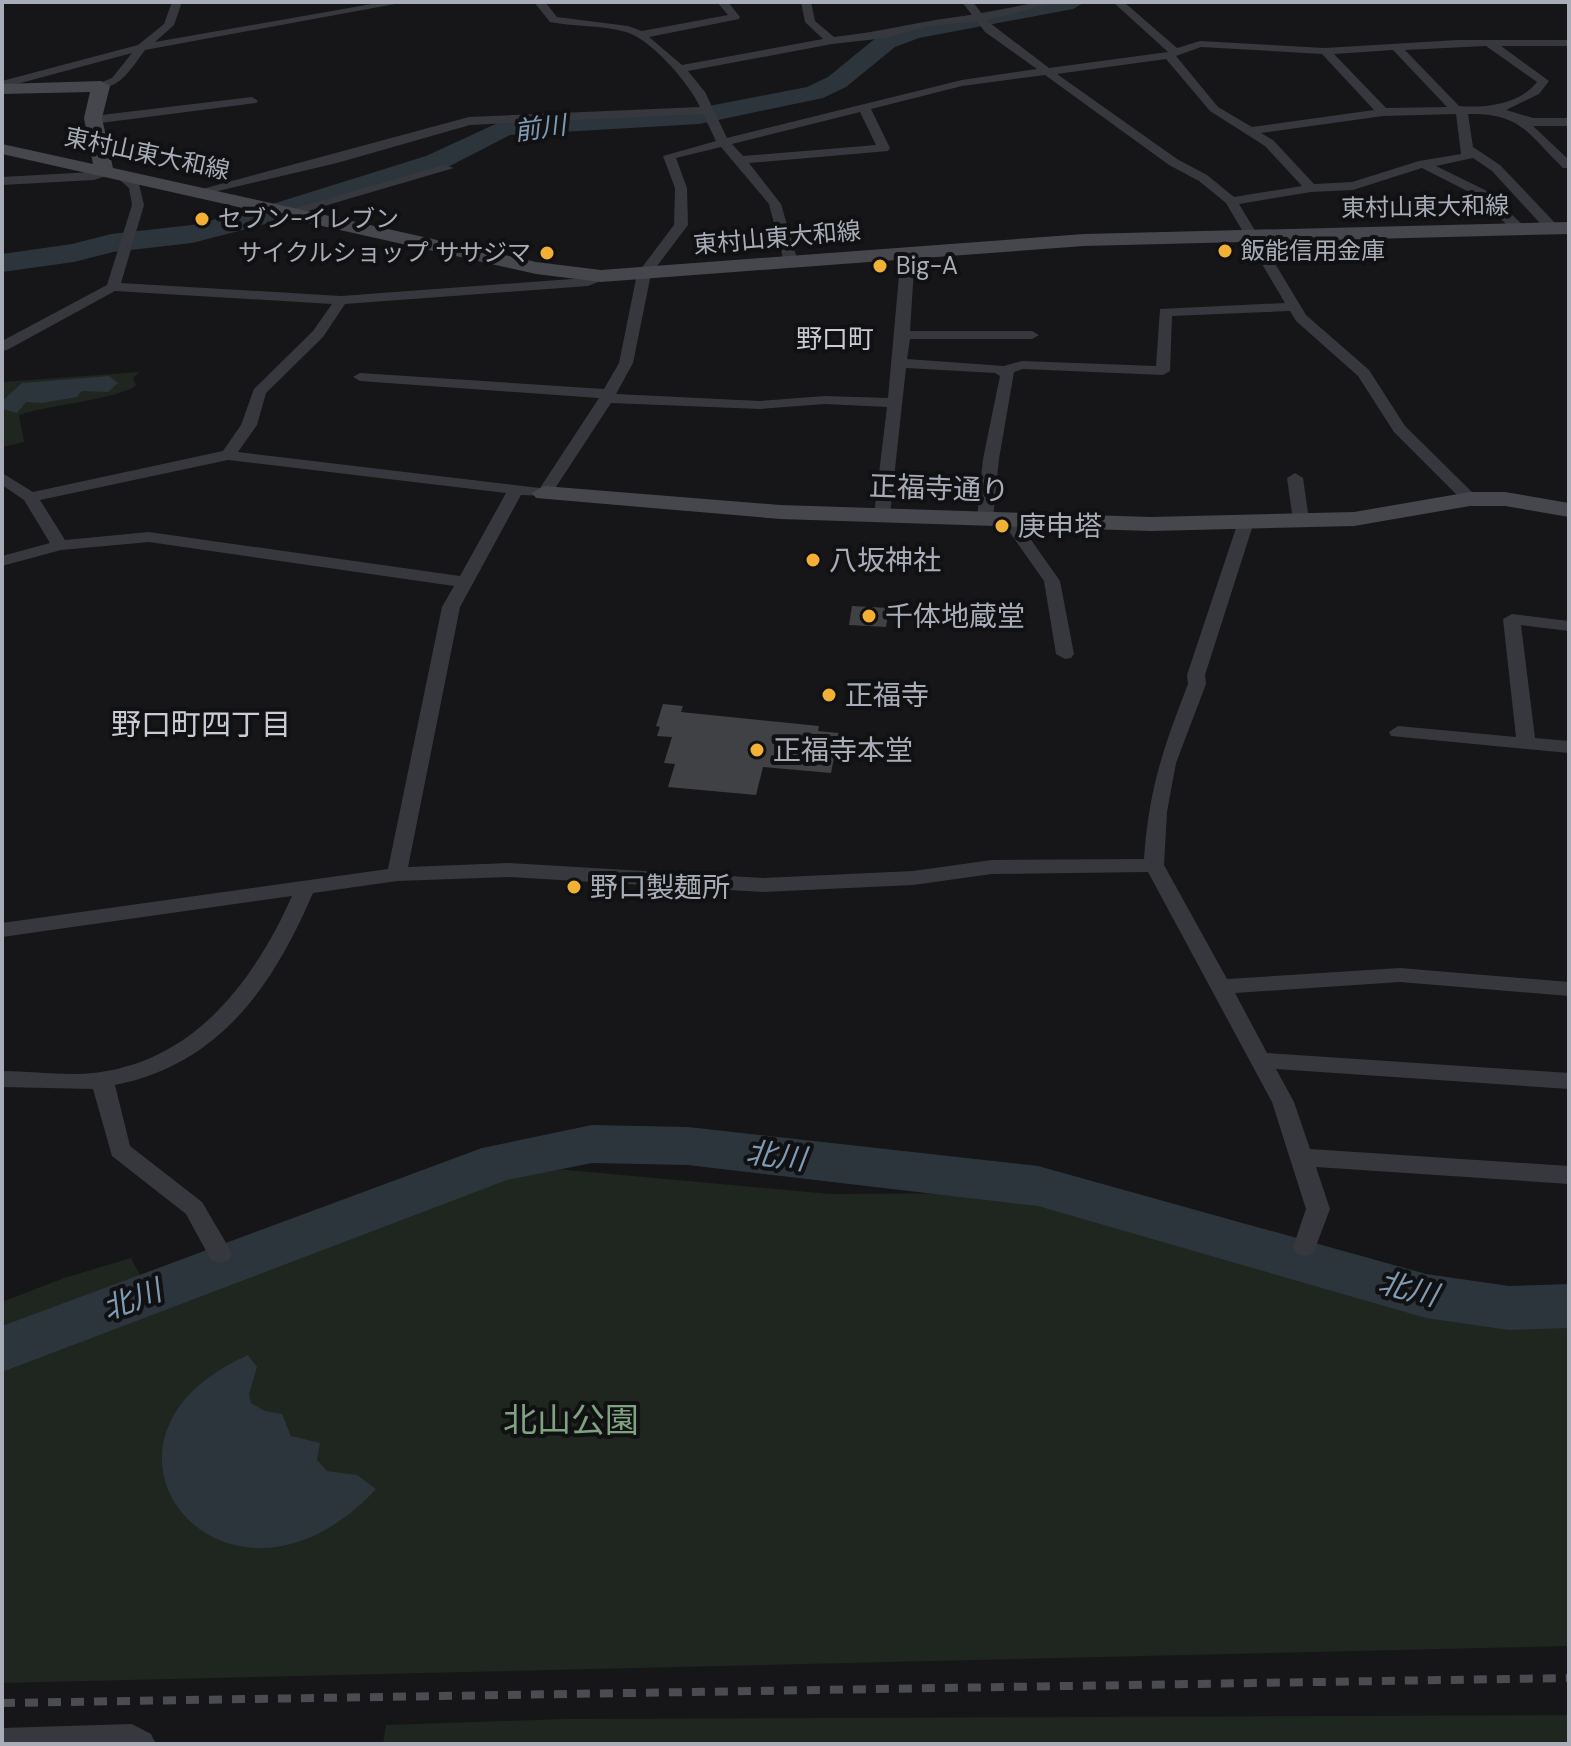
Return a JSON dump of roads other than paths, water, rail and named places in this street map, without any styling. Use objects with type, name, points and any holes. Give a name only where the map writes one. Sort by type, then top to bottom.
[{"type":"main road","points":[[2,87],[101,86]]},
{"type":"main road","points":[[101,86],[92,101],[93,120],[112,174]]},
{"type":"main road","name":"東村山東大和線","points":[[2,149],[536,268],[601,276],[1084,240],[1561,229]]},
{"type":"main road","name":"正福寺通り","points":[[544,493],[780,512],[997,520],[1246,522],[1354,519],[1470,499],[1505,499],[1569,510]]},
{"type":"street","points":[[101,86],[116,80],[142,47],[169,25],[177,2]]},
{"type":"street","points":[[2,87],[142,47],[401,2]]},
{"type":"street","points":[[539,2],[554,20],[628,29],[641,35],[680,69],[699,92],[723,142],[765,188],[775,204],[791,262]]},
{"type":"street","points":[[641,35],[735,17],[722,2]]},
{"type":"street","points":[[967,2],[981,21],[1231,201],[1301,318],[1364,373],[1399,429],[1470,499]]},
{"type":"street","points":[[680,69],[832,41],[886,35],[927,23],[981,21],[1053,2]]},
{"type":"street","points":[[1118,2],[1172,53],[1214,109],[1269,143],[1311,188]]},
{"type":"street","points":[[806,3],[810,22],[832,41]]},
{"type":"street","points":[[1489,43],[1543,81],[1535,92],[1496,110]]},
{"type":"street","points":[[30,497],[228,455],[544,493],[626,363],[644,274],[681,225],[681,188],[669,156],[962,83],[1172,53],[1200,44],[1325,51],[1489,43],[1569,43]]},
{"type":"street","points":[[1231,201],[1311,188],[1353,186],[1423,164],[1468,157],[1469,150],[1457,108],[1396,47]]},
{"type":"street","points":[[1325,51],[1383,112]]},
{"type":"street","points":[[93,120],[252,101]]},
{"type":"street","points":[[739,160],[884,148],[863,106]]},
{"type":"street","points":[[1251,131],[1383,112],[1457,108],[1496,110],[1519,119],[1569,122]]},
{"type":"street","points":[[197,192],[333,160],[469,121],[707,113]]},
{"type":"street","points":[[1519,119],[1567,165]]},
{"type":"street","points":[[1469,150],[1496,168],[1561,229]]},
{"type":"street","points":[[1423,164],[1483,194],[1520,230]]},
{"type":"street","points":[[281,210],[448,168]]},
{"type":"street","points":[[2,181],[112,174],[132,182],[138,193],[113,287]]},
{"type":"street","points":[[882,515],[903,335],[908,253]]},
{"type":"street","points":[[2,347],[113,287],[341,300],[588,282],[601,276]]},
{"type":"street","points":[[228,455],[249,425],[259,392],[318,334],[341,300]]},
{"type":"street","points":[[898,363],[1003,371],[1022,365],[1163,371],[1165,312],[1293,307]]},
{"type":"street","points":[[903,335],[1032,335]]},
{"type":"street","points":[[1003,371],[1008,374],[991,459],[997,520],[1052,581],[1065,654]]},
{"type":"street","points":[[360,377],[760,405],[825,400],[895,403]]},
{"type":"street","points":[[2,478],[30,497],[60,545]]},
{"type":"street","points":[[1295,478],[1301,520]]},
{"type":"street","points":[[397,874],[451,607],[516,490]]},
{"type":"street","points":[[1246,522],[1196,675],[1197,684],[1167,763],[1157,812],[1154,865],[1283,1102],[1318,1209],[1305,1247]]},
{"type":"street","points":[[2,561],[60,545],[149,537],[465,582]]},
{"type":"street","points":[[1526,743],[1512,619],[1569,626]]},
{"type":"street","points":[[1398,732],[1569,747]]},
{"type":"street","points":[[2,930],[397,874],[509,870],[763,885],[913,878],[992,867],[1154,865]]},
{"type":"street","points":[[2,1079],[102,1080],[168,1063],[213,1032],[237,1005],[286,937],[305,888]]},
{"type":"street","points":[[1219,987],[1400,975],[1569,989]]},
{"type":"street","points":[[1260,1060],[1569,1081]]},
{"type":"street","points":[[102,1080],[120,1150],[194,1208],[220,1253]]},
{"type":"street","points":[[1303,1157],[1569,1175]]},
{"type":"street","points":[[2,1742],[132,1738],[141,1744]]},
{"type":"waterway","name":"前川","points":[[2,263],[74,253],[111,243],[192,234],[263,216],[436,162],[502,129],[699,116],[814,93],[837,82],[886,42],[914,32],[991,20],[1073,2]]},
{"type":"waterway","name":"北川","points":[[2,1349],[500,1162],[592,1144],[688,1146],[1038,1186],[1426,1296],[1509,1308],[1569,1306]]},
{"type":"railway","points":[[2,1703],[1569,1678]]},
{"type":"place","name":"セブン-イレブン","points":[[202,219]]},
{"type":"place","name":"飯能信用金庫","points":[[1225,251]]},
{"type":"place","name":"サイクルショップ ササジマ","points":[[547,253]]},
{"type":"place","name":"Big-A","points":[[880,266]]},
{"type":"place","name":"庚申塔","points":[[1002,526]]},
{"type":"place","name":"八坂神社","points":[[813,560]]},
{"type":"place","name":"千体地蔵堂","points":[[869,616]]},
{"type":"place","name":"正福寺","points":[[829,695]]},
{"type":"place","name":"正福寺本堂","points":[[757,750]]},
{"type":"place","name":"野口製麺所","points":[[574,887]]},
{"type":"district","name":"野口町","points":[[835,339]]},
{"type":"district","name":"野口町四丁目","points":[[201,725]]},
{"type":"park label","name":"北山公園","points":[[571,1420]]}]
